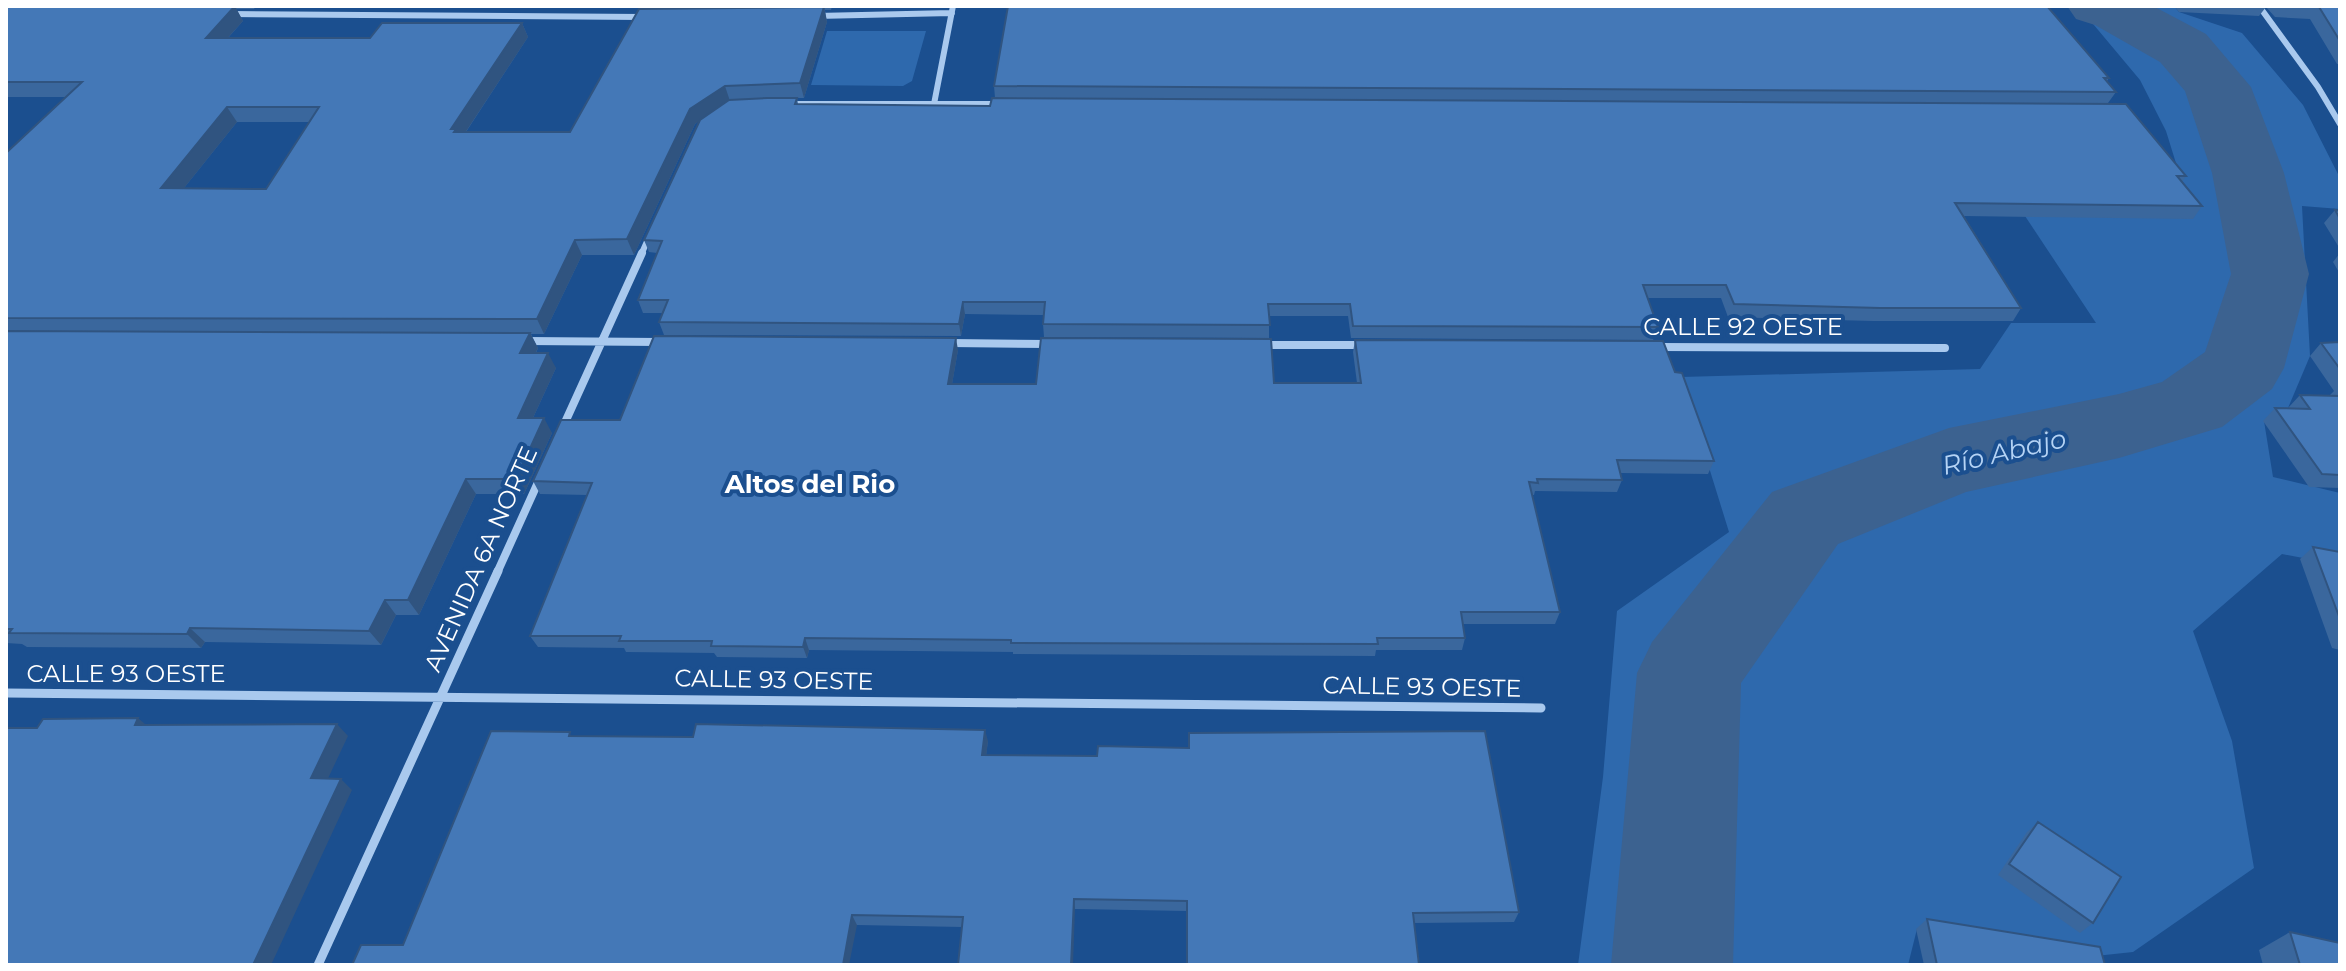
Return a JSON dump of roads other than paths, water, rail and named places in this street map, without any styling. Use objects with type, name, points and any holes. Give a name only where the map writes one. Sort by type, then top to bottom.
[{"type":"street","points":[[2259,6],[2318,87],[2340,124]]},
{"type":"street","points":[[811,16],[952,10],[934,104]]},
{"type":"street","points":[[215,14],[654,17]]},
{"type":"street","points":[[785,104],[1014,105]]},
{"type":"street","name":"AVENIDA 6A NORTE","points":[[556,441],[653,227]]},
{"type":"street","points":[[523,341],[665,342]]},
{"type":"street","points":[[937,343],[1065,344]]},
{"type":"street","points":[[1257,345],[1369,345]]},
{"type":"street","name":"CALLE 92 OESTE","points":[[1641,347],[1945,348]]},
{"type":"street","name":"AVENIDA 6A NORTE","points":[[318,965],[543,469]]},
{"type":"street","name":"CALLE 93 OESTE","points":[[6,693],[1541,708]]},
{"type":"waterway","name":"Río Abajo","points":[[1672,965],[1689,673],[1805,518],[1949,462],[2119,426],[2191,405],[2242,368],[2270,274],[2248,173],[2217,87],[2183,48],[2117,12],[2098,6]]},
{"type":"district","name":"Altos del Rio","points":[[810,484]]}]
